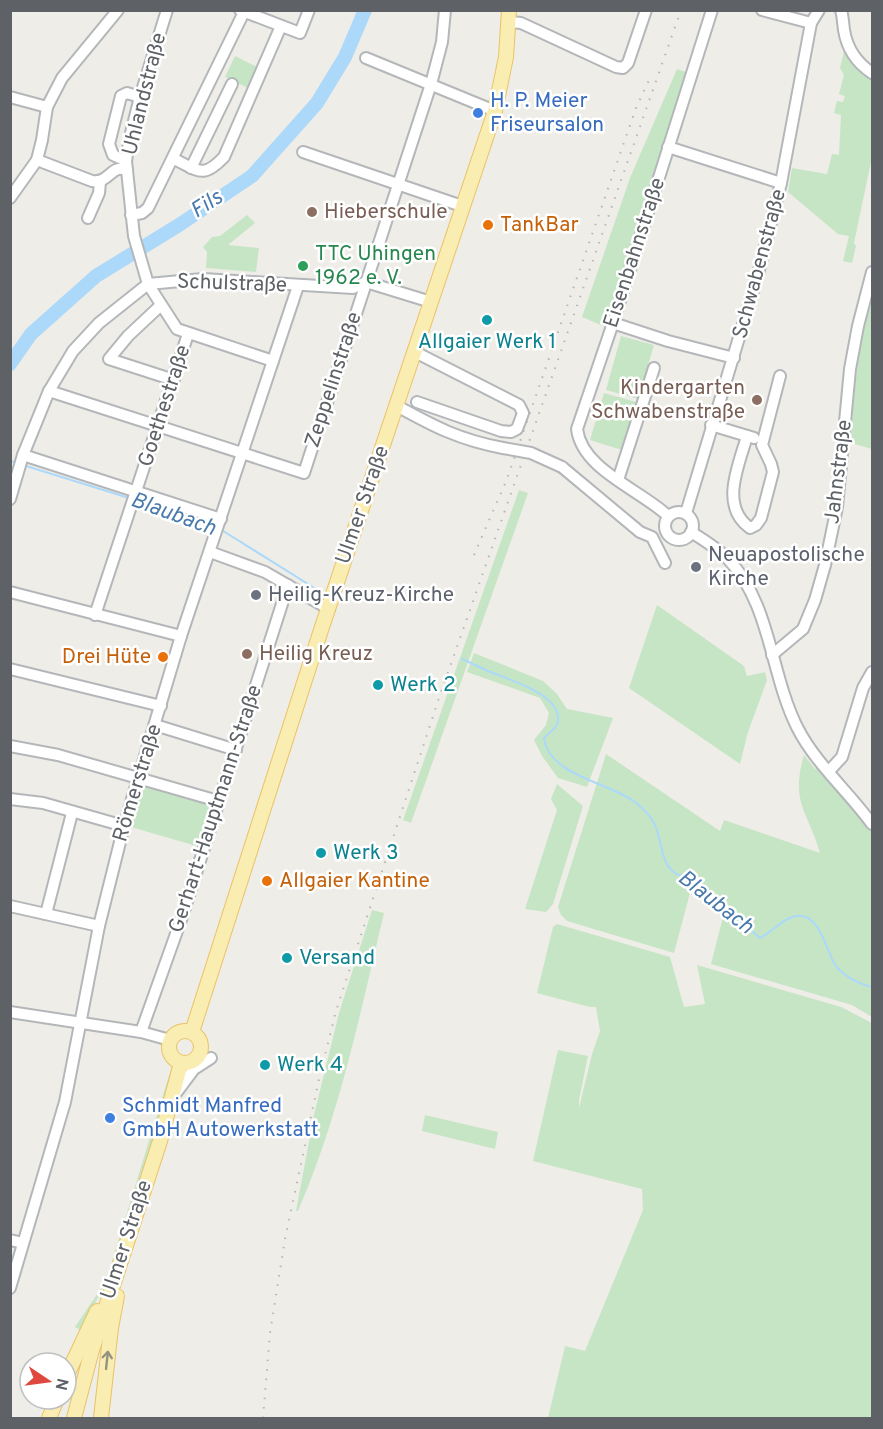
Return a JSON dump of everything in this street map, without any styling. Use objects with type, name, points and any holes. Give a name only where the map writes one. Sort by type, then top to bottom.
[{"type":"main road","name":"Ulmer Straße","points":[[74,1419],[92,1350],[172,1101],[182,1063],[194,1060],[200,1052],[200,1041],[192,1032],[328,609],[495,111],[502,82],[509,16]]},
{"type":"main road","points":[[182,1063],[172,1056],[170,1040],[180,1031],[192,1032]]},
{"type":"main road","points":[[101,1419],[111,1328],[125,1246]]},
{"type":"main road","points":[[78,1351],[96,1312],[110,1292]]},
{"type":"street","points":[[10,198],[14,187],[37,160],[47,107],[62,78],[118,10]]},
{"type":"street","name":"Uhlandstraße","points":[[167,10],[140,97],[126,165],[134,236],[146,279],[177,329],[188,334]]},
{"type":"street","points":[[131,215],[146,212],[174,159],[243,11],[300,33],[309,10]]},
{"type":"street","name":"Zeppelinstraße","points":[[242,453],[304,472],[430,84],[442,42],[445,10]]},
{"type":"street","points":[[509,16],[616,67],[623,68],[628,63],[646,10]]},
{"type":"street","name":"Eisenbahnstraße","points":[[668,516],[588,455],[578,437],[577,429],[712,10]]},
{"type":"street","points":[[762,10],[811,23]]},
{"type":"street","name":"Schwabenstraße","points":[[686,513],[755,286],[781,183],[811,23],[819,10]]},
{"type":"street","points":[[841,10],[844,32],[852,55],[873,73]]},
{"type":"street","points":[[174,159],[200,172],[212,170],[224,157],[282,26]]},
{"type":"street","points":[[366,58],[495,111]]},
{"type":"street","points":[[191,168],[232,84]]},
{"type":"street","points":[[37,160],[92,181],[100,182],[105,179],[115,169],[126,165],[113,155],[109,144],[121,96],[127,93],[140,97]]},
{"type":"street","points":[[10,97],[47,107]]},
{"type":"street","points":[[668,147],[781,183]]},
{"type":"street","points":[[303,152],[462,206]]},
{"type":"street","points":[[88,218],[99,193],[100,182]]},
{"type":"street","name":"Jahnstraße","points":[[772,655],[803,629],[815,600],[825,565],[837,507],[850,369],[858,326],[873,272]]},
{"type":"street","name":"Schulstraße","points":[[10,499],[21,461],[48,391],[73,351],[146,279],[203,279],[353,288],[366,282],[431,302]]},
{"type":"street","name":"Römerstraße","points":[[10,1288],[65,1102],[99,926],[124,826],[181,636],[298,286]]},
{"type":"street","points":[[161,305],[128,336],[109,358],[174,380]]},
{"type":"street","points":[[613,323],[668,341],[734,358]]},
{"type":"street","points":[[188,334],[273,361]]},
{"type":"street","name":"Goethestraße","points":[[95,615],[136,497],[188,334]]},
{"type":"street","points":[[415,352],[519,405],[523,413],[517,429],[511,432],[494,429],[417,402]]},
{"type":"street","points":[[618,480],[654,368]]},
{"type":"street","points":[[747,436],[736,478],[733,501],[745,524],[750,528],[756,525],[761,518],[773,472],[762,444],[780,376]]},
{"type":"street","points":[[48,391],[242,453]]},
{"type":"street","points":[[397,406],[449,434],[531,453],[562,467],[640,531],[652,537],[665,563]]},
{"type":"street","points":[[711,425],[763,441]]},
{"type":"street","points":[[21,461],[219,525]]},
{"type":"street","points":[[676,512],[686,513],[693,524],[691,532],[686,538],[677,540],[667,533],[665,524],[668,516],[676,512]]},
{"type":"street","points":[[691,532],[720,551],[737,570],[750,591],[769,639],[772,655],[796,726],[809,748],[873,824]]},
{"type":"street","points":[[652,537],[667,533]]},
{"type":"street","points":[[210,552],[265,572],[328,609]]},
{"type":"street","name":"Gerhart-Hauptmann-Straße","points":[[141,1032],[182,917],[288,585]]},
{"type":"street","points":[[10,592],[181,636]]},
{"type":"street","points":[[10,669],[161,706]]},
{"type":"street","points":[[829,771],[842,757],[863,688],[873,672]]},
{"type":"street","points":[[156,725],[236,750]]},
{"type":"street","points":[[10,746],[58,755],[218,801]]},
{"type":"street","points":[[11,801],[43,803],[124,826]]},
{"type":"street","points":[[46,914],[72,813]]},
{"type":"street","points":[[10,906],[99,926]]},
{"type":"street","points":[[10,1012],[141,1032],[170,1040]]},
{"type":"street","points":[[172,1101],[194,1069],[211,1058]]},
{"type":"street","points":[[10,1240],[23,1243]]},
{"type":"green space","points":[[845,47],[872,78],[872,157],[852,263],[843,261],[849,236],[838,234],[788,192],[792,168],[827,174],[832,154],[839,155],[841,115],[834,113],[837,101],[843,102],[845,96],[839,94],[844,75],[840,68]]},
{"type":"green space","points":[[235,56],[259,68],[250,89],[225,77]]},
{"type":"green space","points":[[677,69],[686,72],[608,328],[582,317],[630,178]]},
{"type":"green space","points":[[247,215],[255,223],[228,245],[259,248],[256,272],[206,268],[207,252],[203,247],[212,237],[220,236]]},
{"type":"green space","points":[[872,289],[872,449],[848,442],[860,346]]},
{"type":"green space","points":[[621,336],[654,345],[638,399],[606,390]]},
{"type":"green space","points":[[604,393],[636,402],[622,450],[590,440]]},
{"type":"green space","points":[[519,490],[528,493],[411,823],[403,820]]},
{"type":"green space","points":[[657,605],[744,666],[747,676],[765,672],[767,680],[748,732],[740,764],[629,688]]},
{"type":"green space","points":[[474,653],[543,681],[557,694],[567,709],[613,718],[587,787],[558,778],[542,756],[534,740],[546,725],[549,713],[540,698],[467,672]]},
{"type":"green space","points":[[606,754],[720,831],[724,820],[820,853],[802,806],[799,785],[804,755],[815,769],[820,767],[872,829],[872,1017],[852,1005],[711,964],[723,917],[702,902],[691,889],[674,953],[567,921],[561,915],[558,907]]},
{"type":"green space","points":[[143,782],[213,803],[200,847],[131,827]]},
{"type":"green space","points":[[557,784],[583,806],[553,904],[546,912],[525,909],[557,810],[551,799]]},
{"type":"green space","points":[[372,910],[384,913],[357,1027],[325,1139],[298,1211],[296,1211],[314,1115],[339,1013]]},
{"type":"green space","points":[[557,924],[670,957],[684,1007],[705,1004],[697,965],[841,1007],[872,1023],[872,1418],[548,1418],[565,1346],[585,1351],[643,1210],[642,1189],[533,1161],[558,1050],[588,1056],[579,1108],[600,1031],[596,1007],[537,993],[553,927]]},
{"type":"green space","points":[[172,1066],[165,1101],[113,1266],[82,1331],[75,1327],[102,1287],[109,1271]]},
{"type":"green space","points":[[425,1115],[498,1132],[495,1149],[422,1131]]},
{"type":"waterway","name":"Fils","points":[[10,364],[31,334],[96,276],[179,225],[252,176],[317,103],[345,57],[365,10]]},
{"type":"waterway","name":"Blaubach","points":[[10,461],[18,463]]},
{"type":"waterway","name":"Blaubach","points":[[23,465],[129,498]]},
{"type":"waterway","name":"Blaubach","points":[[137,501],[215,526]]},
{"type":"waterway","name":"Blaubach","points":[[220,529],[324,594]]},
{"type":"waterway","name":"Blaubach","points":[[462,659],[530,688],[550,702],[556,710],[558,723],[544,738],[548,751],[567,769],[624,795],[643,809],[651,817],[657,829],[664,857],[670,869],[689,877],[760,938],[791,917],[804,916],[811,920],[821,933],[837,967],[851,978],[872,987]]},
{"type":"railway","points":[[263,1418],[270,1333],[285,1239],[336,1011],[439,698],[681,10]]},
{"type":"railway","points":[[474,555],[507,479],[636,108],[650,78]]},
{"type":"place","name":"H. P. Meier Friseursalon","points":[[478,113]]},
{"type":"place","name":"Hieberschule","points":[[312,212]]},
{"type":"place","name":"TankBar","points":[[488,225]]},
{"type":"place","name":"TTC Uhingen 1962 e. V.","points":[[303,266]]},
{"type":"place","name":"Allgaier Werk 1","points":[[487,320]]},
{"type":"place","name":"Kindergarten Schwabenstraße","points":[[757,400]]},
{"type":"place","name":"Neuapostolische Kirche","points":[[696,567]]},
{"type":"place","name":"Heilig-Kreuz-Kirche","points":[[256,595]]},
{"type":"place","name":"Heilig Kreuz","points":[[247,654]]},
{"type":"place","name":"Drei Hüte","points":[[163,657]]},
{"type":"place","name":"Werk 2","points":[[378,685]]},
{"type":"place","name":"Werk 3","points":[[321,853]]},
{"type":"place","name":"Allgaier Kantine","points":[[267,881]]},
{"type":"place","name":"Versand","points":[[287,958]]},
{"type":"place","name":"Werk 4","points":[[265,1065]]},
{"type":"place","name":"Schmidt Manfred GmbH Autowerkstatt","points":[[110,1118]]}]
